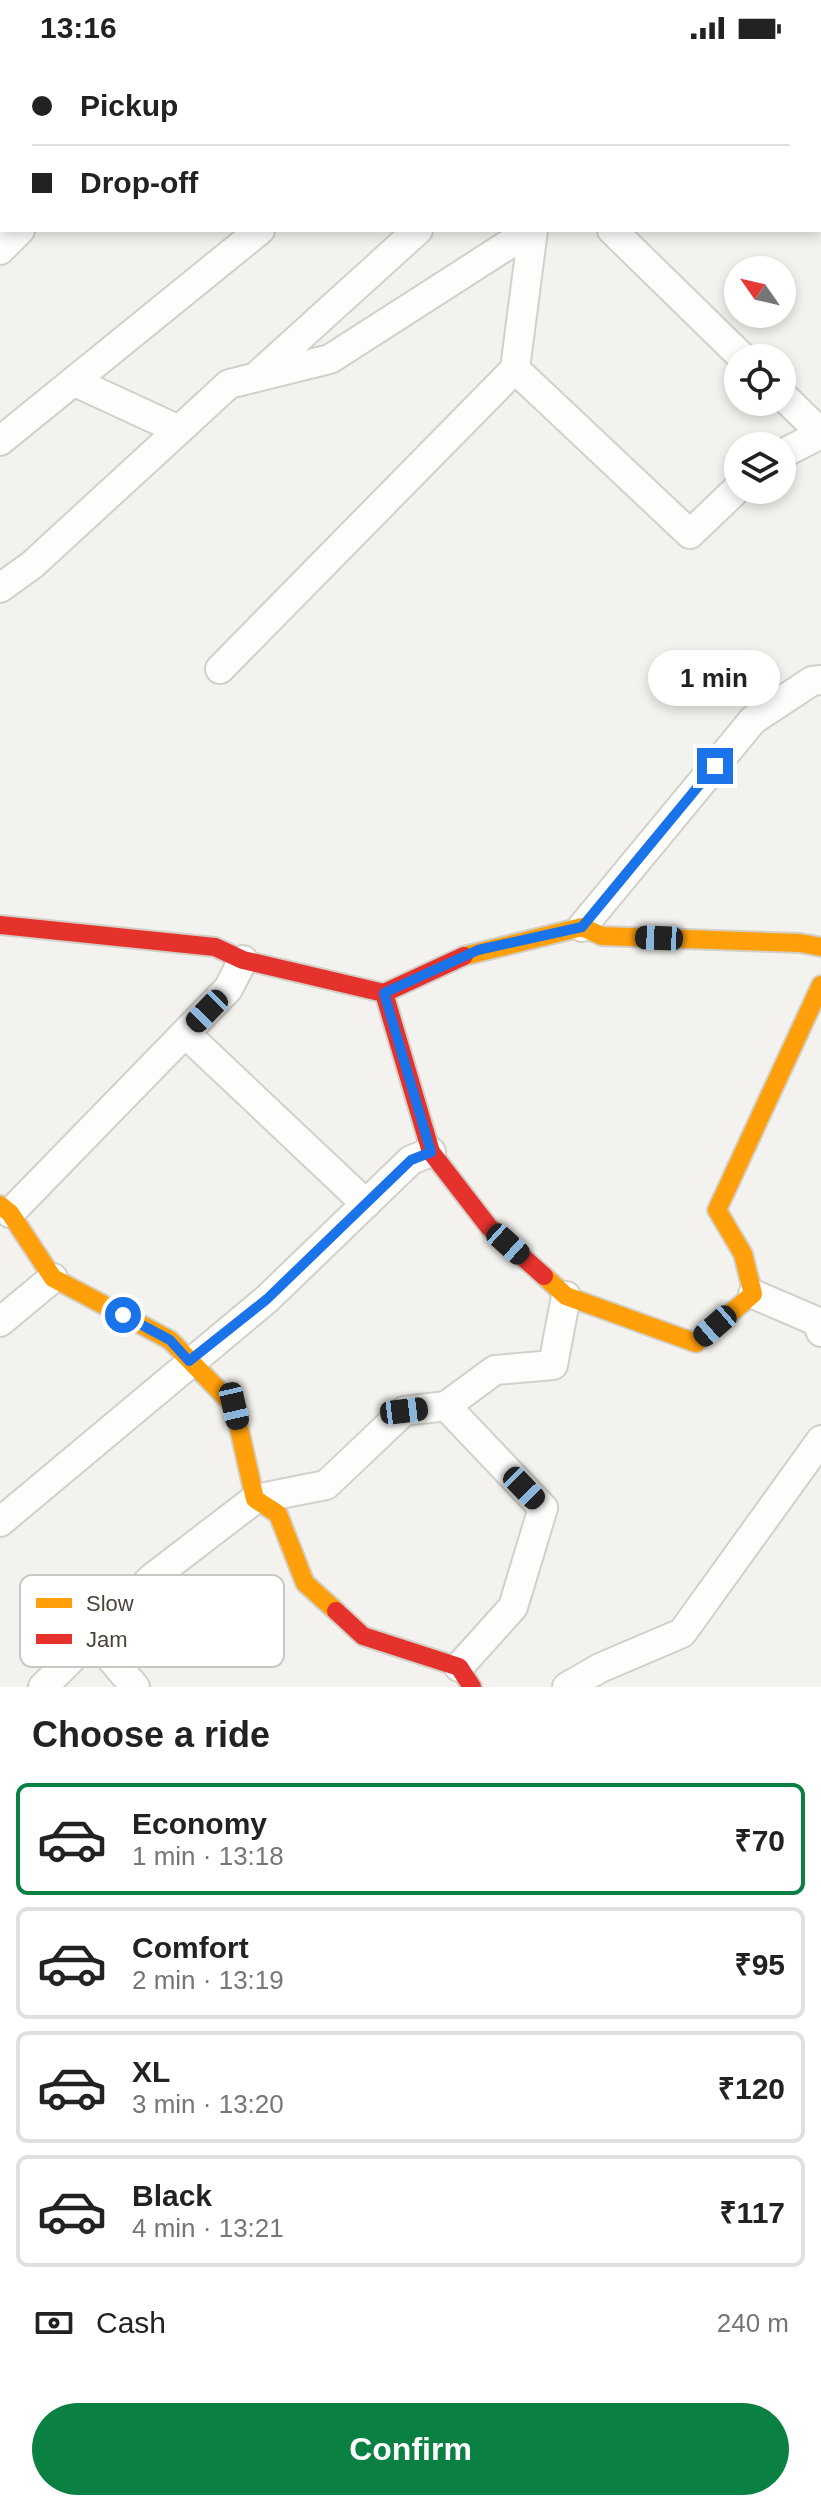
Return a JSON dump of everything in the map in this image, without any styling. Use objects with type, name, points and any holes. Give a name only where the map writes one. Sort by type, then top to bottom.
[{"type":"street","points":[[0,250],[18,232]]},
{"type":"street","points":[[0,441],[258,232]]},
{"type":"street","points":[[256,377],[416,232]]},
{"type":"street","points":[[0,588],[32,565],[229,384],[330,359],[529,232]]},
{"type":"street","points":[[220,669],[515,369],[532,232]]},
{"type":"street","points":[[614,232],[729,344]]},
{"type":"street","points":[[515,369],[690,534],[724,501]]},
{"type":"street","points":[[75,382],[179,430]]},
{"type":"street","points":[[796,409],[821,434],[796,447]]},
{"type":"street","points":[[582,927],[753,720],[812,681],[821,680]]},
{"type":"street","points":[[0,925],[215,947],[243,960],[384,993],[478,950],[582,927],[602,936],[800,943],[821,947]]},
{"type":"street","points":[[243,960],[228,989],[5,1209],[53,1278],[170,1340],[234,1406],[255,1499],[278,1514],[305,1583],[363,1636],[466,1677],[513,1607],[543,1508],[446,1406]]},
{"type":"street","points":[[753,1294],[743,1254],[717,1210],[821,985]]},
{"type":"street","points":[[384,993],[431,1152],[489,1227],[566,1296],[696,1343],[753,1294]]},
{"type":"street","points":[[185,1033],[366,1204]]},
{"type":"street","points":[[0,1522],[189,1361],[267,1299],[411,1160],[431,1152]]},
{"type":"street","points":[[0,1322],[53,1278]]},
{"type":"street","points":[[753,1294],[816,1321],[821,1332]]},
{"type":"street","points":[[156,1575],[255,1499],[326,1485],[404,1411],[446,1406],[495,1370],[553,1365],[566,1296]]},
{"type":"street","points":[[567,1687],[600,1668],[682,1633],[821,1440]]},
{"type":"street","points":[[43,1687],[63,1667]]},
{"type":"street","points":[[118,1667],[135,1687]]},
{"type":"traffic: slow","points":[[464,956],[582,927],[602,936],[800,943],[821,947]]},
{"type":"traffic: slow","points":[[544,1276],[566,1296],[696,1343],[753,1294],[743,1254],[717,1210],[821,985]]},
{"type":"traffic: slow","points":[[0,1205],[10,1213],[53,1278],[170,1340],[234,1406],[255,1499],[278,1514],[305,1583],[336,1611]]},
{"type":"traffic: jam","points":[[0,925],[215,947],[243,960],[384,993],[464,956]]},
{"type":"traffic: jam","points":[[384,993],[431,1152],[489,1227],[544,1276]]},
{"type":"traffic: jam","points":[[336,1611],[363,1636],[459,1667],[472,1687]]},
{"type":"route","points":[[123,1315],[170,1340],[189,1361],[267,1299],[411,1160],[431,1152],[384,993],[478,950],[582,927],[715,766]]}]
